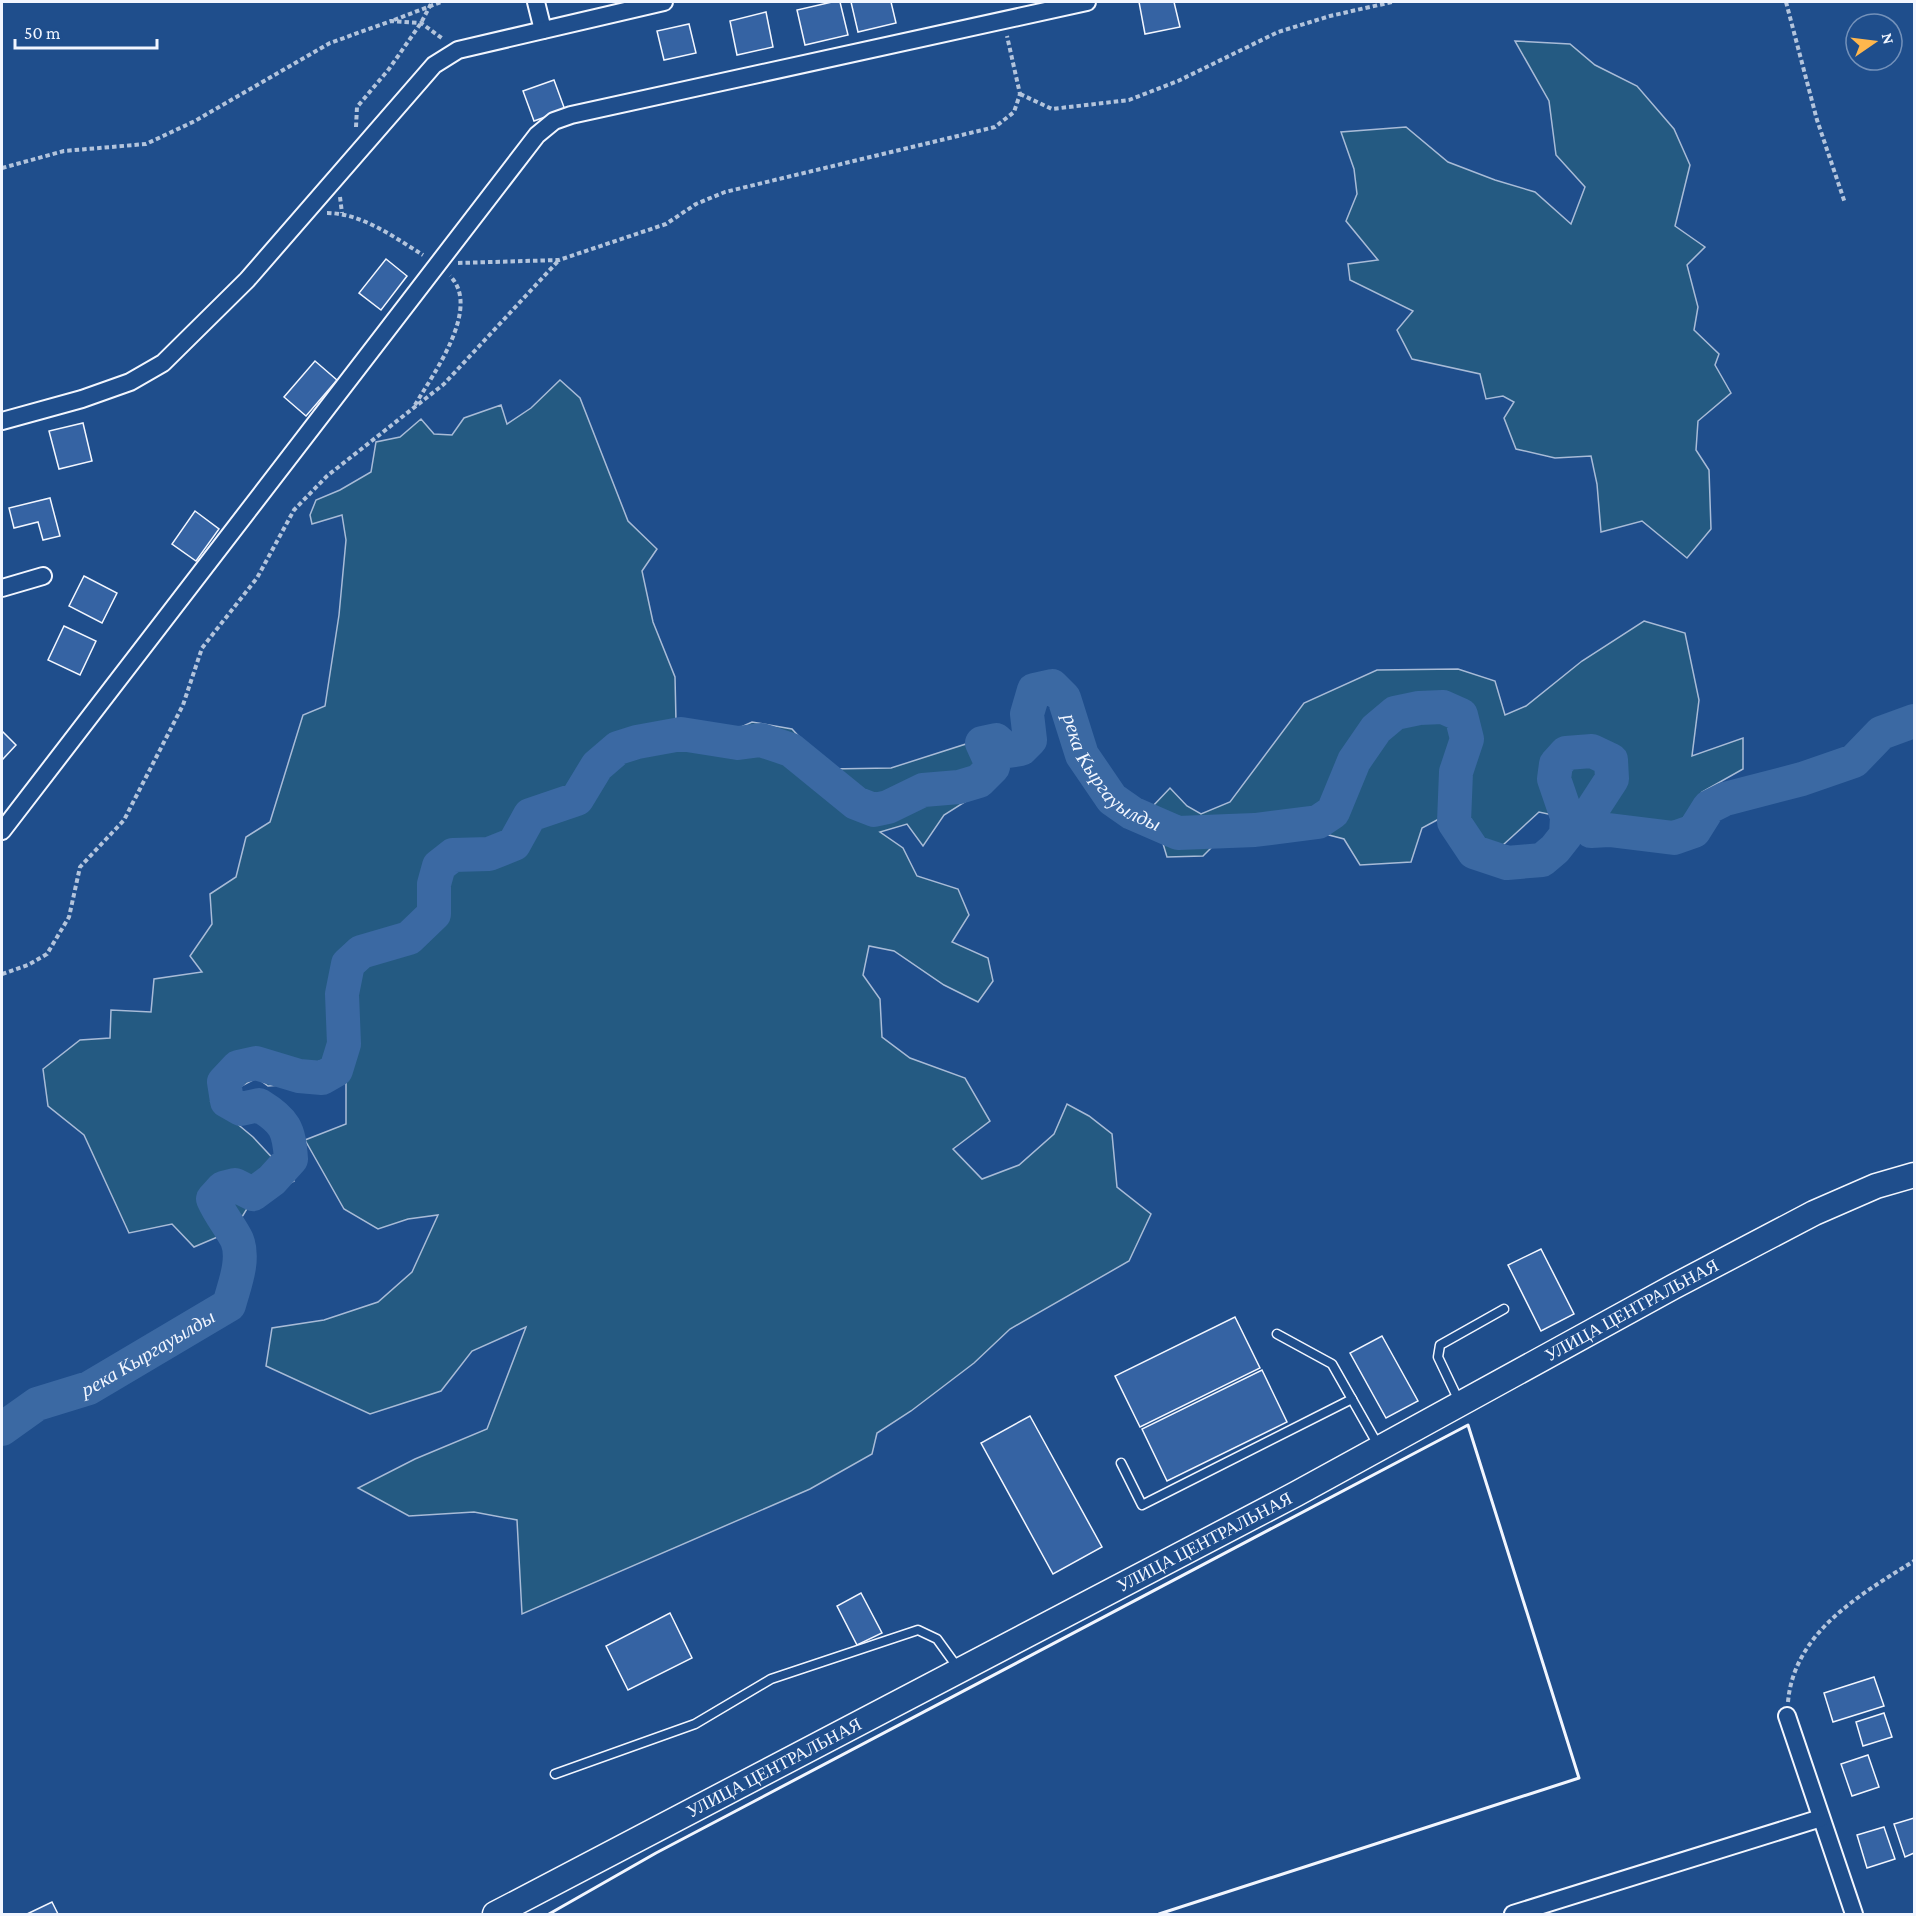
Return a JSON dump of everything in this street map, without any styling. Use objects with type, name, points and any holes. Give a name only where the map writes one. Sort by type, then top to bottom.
[{"type":"main road","name":"УЛИЦА ЦЕНТРАЛЬНАЯ","points":[[495,1914],[960,1671],[1814,1213],[1876,1186],[1914,1175]]},
{"type":"street","points":[[536,2],[543,30]]},
{"type":"street","points":[[2,421],[82,399],[130,382],[162,363],[247,280],[434,66],[458,50],[664,2]]},
{"type":"street","points":[[2,831],[537,135],[554,121],[572,115],[1087,2]]},
{"type":"street","points":[[2,588],[43,576]]},
{"type":"street","points":[[1787,1716],[1854,1914]]},
{"type":"street","points":[[1514,1914],[1821,1818]]},
{"type":"lane","points":[[1460,1404],[1438,1357],[1440,1345],[1504,1309]]},
{"type":"lane","points":[[1276,1334],[1332,1364],[1379,1448]]},
{"type":"lane","points":[[1121,1463],[1142,1505],[1352,1399]]},
{"type":"lane","points":[[555,1774],[695,1724],[771,1679],[918,1630],[938,1639],[960,1671]]},
{"type":"path","points":[[2,168],[64,151],[146,144],[195,121],[330,43],[391,21],[431,3],[441,2]]},
{"type":"path","points":[[1020,94],[1052,109],[1129,100],[1178,81],[1278,32],[1330,16],[1392,2]]},
{"type":"path","points":[[1786,2],[1817,120],[1845,202]]},
{"type":"path","points":[[354,156],[357,107],[389,69],[431,3]]},
{"type":"path","points":[[391,21],[421,22],[458,50]]},
{"type":"path","points":[[437,264],[559,260],[666,224],[696,204],[725,192],[995,127],[1014,112],[1020,94],[1003,21]]},
{"type":"path","points":[[305,213],[342,213],[386,232],[437,264],[458,284],[461,306],[455,335],[414,408]]},
{"type":"path","points":[[2,974],[28,965],[46,954],[58,936],[69,917],[80,867],[124,820],[183,705],[202,648],[257,578],[294,510],[327,476],[444,384],[559,260]]},
{"type":"path","points":[[1787,1716],[1789,1690],[1798,1664],[1817,1633],[1857,1597],[1914,1561]]},
{"type":"shaded area","points":[[1515,41],[1570,44],[1595,65],[1637,86],[1674,129],[1690,165],[1675,226],[1705,247],[1687,265],[1698,307],[1694,330],[1719,354],[1715,365],[1731,393],[1698,421],[1696,450],[1709,470],[1711,529],[1687,558],[1642,521],[1601,532],[1597,484],[1591,456],[1555,458],[1516,449],[1504,418],[1514,402],[1503,396],[1486,399],[1480,374],[1412,359],[1397,330],[1413,311],[1350,280],[1348,264],[1378,260],[1346,221],[1357,194],[1354,169],[1341,132],[1406,127],[1448,162],[1535,192],[1571,224],[1585,187],[1556,155],[1549,101]]},
{"type":"shaded area","points":[[560,380],[580,398],[628,521],[657,549],[642,571],[653,622],[675,677],[676,721],[717,738],[752,722],[792,729],[829,769],[891,768],[966,744],[990,786],[944,815],[923,846],[907,824],[880,832],[903,848],[917,876],[958,889],[969,915],[952,942],[988,958],[993,981],[978,1002],[944,985],[894,951],[869,946],[863,975],[880,999],[882,1037],[910,1058],[965,1078],[990,1121],[953,1149],[982,1179],[1019,1165],[1054,1134],[1067,1104],[1089,1116],[1112,1134],[1117,1187],[1151,1214],[1129,1261],[1010,1329],[974,1363],[911,1411],[877,1433],[872,1454],[810,1489],[522,1614],[517,1520],[474,1512],[409,1516],[358,1488],[415,1459],[487,1429],[526,1327],[472,1351],[441,1391],[370,1414],[266,1366],[272,1328],[324,1320],[378,1302],[412,1272],[438,1215],[408,1219],[378,1229],[344,1209],[305,1140],[346,1124],[346,1078],[337,1056],[307,1083],[268,1086],[257,1078],[211,1102],[253,1137],[294,1181],[248,1207],[234,1230],[194,1247],[172,1224],[129,1233],[84,1135],[48,1106],[43,1069],[80,1040],[110,1038],[111,1010],[151,1012],[154,979],[202,972],[190,956],[212,924],[210,894],[236,877],[246,837],[270,822],[303,715],[325,706],[339,615],[346,540],[342,515],[312,524],[310,515],[316,500],[340,490],[371,472],[376,442],[400,437],[421,419],[434,434],[452,435],[464,418],[501,405],[507,424],[531,408]]},
{"type":"shaded area","points":[[1644,621],[1685,633],[1699,700],[1692,756],[1743,738],[1743,769],[1702,792],[1680,823],[1632,832],[1539,812],[1492,855],[1458,813],[1422,828],[1411,862],[1360,865],[1344,839],[1302,828],[1253,841],[1221,838],[1203,856],[1167,857],[1152,807],[1170,788],[1187,806],[1201,814],[1230,802],[1304,703],[1377,670],[1458,669],[1495,681],[1505,715],[1526,706],[1582,661]]},
{"type":"building","points":[[840,2],[848,35],[805,45],[797,10]]},
{"type":"building","points":[[851,2],[891,2],[896,23],[858,32]]},
{"type":"building","points":[[1139,2],[1174,2],[1180,27],[1145,34]]},
{"type":"building","points":[[766,12],[773,47],[737,55],[730,21]]},
{"type":"building","points":[[689,24],[696,53],[664,60],[657,31]]},
{"type":"building","points":[[554,80],[565,110],[534,121],[523,91]]},
{"type":"building","points":[[386,259],[407,276],[381,310],[359,293]]},
{"type":"building","points":[[315,361],[337,380],[306,416],[284,397]]},
{"type":"building","points":[[83,423],[92,461],[59,469],[49,431]]},
{"type":"building","points":[[50,498],[60,536],[43,540],[38,522],[14,528],[9,508]]},
{"type":"building","points":[[195,511],[219,529],[196,561],[172,544]]},
{"type":"building","points":[[84,576],[117,593],[102,623],[69,606]]},
{"type":"building","points":[[64,626],[96,641],[80,675],[48,660]]},
{"type":"building","points":[[2,731],[16,745],[2,760]]},
{"type":"building","points":[[1541,1249],[1574,1314],[1541,1331],[1508,1265]]},
{"type":"building","points":[[1235,1317],[1260,1368],[1140,1427],[1115,1376]]},
{"type":"building","points":[[1382,1336],[1418,1401],[1386,1418],[1350,1353]]},
{"type":"building","points":[[1262,1370],[1287,1422],[1167,1481],[1142,1429]]},
{"type":"building","points":[[1030,1416],[1102,1547],[1053,1574],[981,1443]]},
{"type":"building","points":[[861,1593],[882,1633],[857,1645],[837,1606]]},
{"type":"building","points":[[670,1613],[692,1658],[628,1690],[606,1646]]},
{"type":"building","points":[[1874,1677],[1884,1706],[1833,1722],[1824,1693]]},
{"type":"building","points":[[1884,1713],[1892,1737],[1863,1746],[1856,1722]]},
{"type":"building","points":[[1868,1755],[1879,1787],[1852,1796],[1841,1764]]},
{"type":"building","points":[[1914,1818],[1914,1853],[1905,1857],[1894,1824]]},
{"type":"building","points":[[1884,1827],[1895,1859],[1867,1868],[1857,1835]]},
{"type":"building","points":[[52,1902],[58,1914],[27,1914]]},
{"type":"waterway","name":"река Кыргауылды","points":[[2,1429],[37,1404],[89,1388],[229,1305],[238,1273],[239,1248],[237,1240],[213,1199],[223,1188],[235,1185],[253,1194],[272,1180],[291,1159],[287,1133],[280,1121],[259,1105],[241,1109],[227,1101],[224,1082],[238,1067],[256,1063],[299,1076],[322,1078],[336,1070],[344,1044],[342,994],[348,964],[361,952],[409,938],[434,914],[434,884],[439,866],[453,855],[489,854],[514,844],[530,815],[577,799],[597,766],[618,748],[681,734],[738,743],[761,740],[791,750],[856,803],[874,810],[888,807],[923,790],[959,787],[979,781],[993,767],[982,743],[996,740],[1008,751],[1021,749],[1030,740],[1027,714],[1034,690],[1052,686],[1064,698],[1082,755],[1112,799],[1132,813],[1178,833],[1255,830],[1318,822],[1333,812],[1354,761],[1376,729],[1395,713],[1419,708],[1443,707],[1461,715],[1467,739],[1456,772],[1454,822],[1474,852],[1507,863],[1542,860],[1566,835],[1567,817],[1554,779],[1556,764],[1566,753],[1592,751],[1611,760],[1612,779],[1586,819],[1591,831],[1609,830],[1674,838],[1694,831],[1709,807],[1725,799],[1802,779],[1854,761],[1881,733],[1914,721]]},
{"type":"wall","points":[[549,1914],[656,1853],[1468,1425],[1579,1778],[1159,1914]]}]
